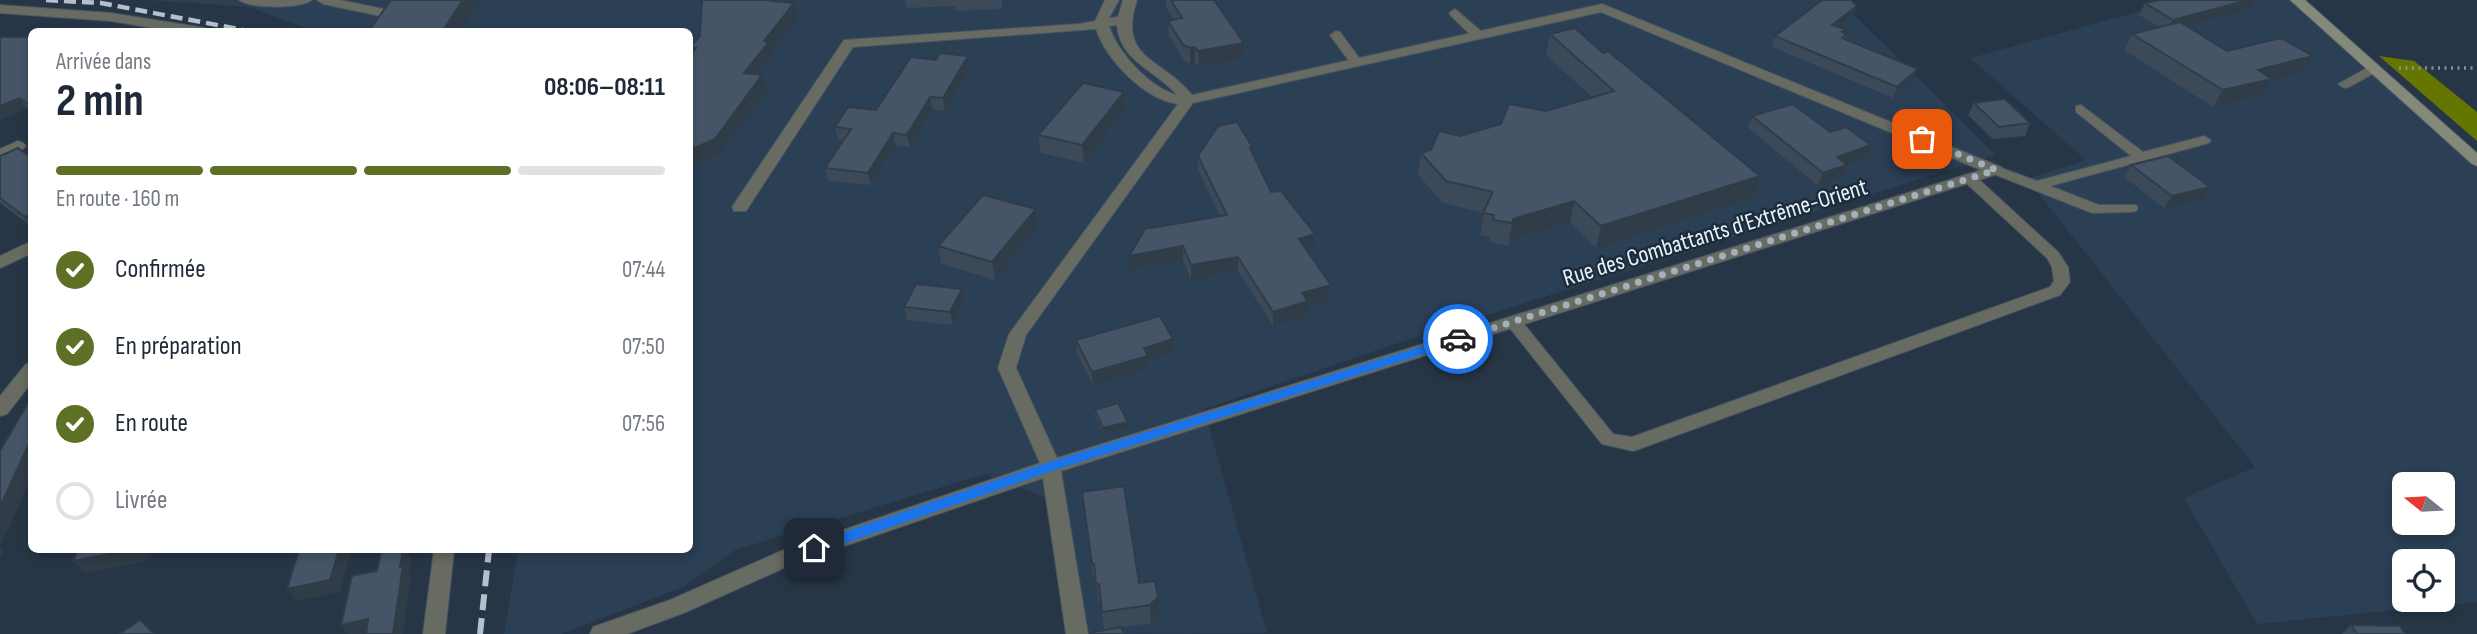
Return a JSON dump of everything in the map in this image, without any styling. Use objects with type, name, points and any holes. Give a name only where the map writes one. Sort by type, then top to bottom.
[{"type":"main road","points":[[2297,0],[2477,160]]},
{"type":"street","points":[[1112,0],[1105,9],[1102,24],[1115,49],[1138,75],[1169,98],[1188,100],[1478,35],[1602,4],[1996,170]]},
{"type":"street","points":[[1130,0],[1123,20],[1125,35],[1136,54],[1164,78],[1182,89],[1188,100]]},
{"type":"street","points":[[0,9],[111,17],[180,28]]},
{"type":"street","points":[[740,207],[849,43],[1102,24],[1123,20]]},
{"type":"street","points":[[1077,634],[1051,467],[1033,432],[1007,368],[1018,334],[1188,100]]},
{"type":"street","points":[[0,155],[18,146]]},
{"type":"street","name":"Rue des Combattants d'Extrême-Orient","points":[[601,634],[678,606],[788,557],[1051,467],[1996,170]]},
{"type":"street","points":[[0,263],[28,248]]},
{"type":"street","points":[[0,409],[28,374]]},
{"type":"street","points":[[434,634],[444,553]]},
{"type":"lane","points":[[245,0],[279,3],[306,0]]},
{"type":"lane","points":[[323,0],[385,13]]},
{"type":"lane","points":[[1455,13],[1478,35]]},
{"type":"lane","points":[[1336,35],[1356,62]]},
{"type":"lane","points":[[2344,84],[2374,68]]},
{"type":"lane","points":[[2081,109],[2142,158]]},
{"type":"lane","points":[[2036,186],[2204,140]]},
{"type":"lane","points":[[1996,170],[2097,210],[2132,208]]},
{"type":"lane","points":[[1513,321],[1608,439],[1633,444],[2055,291],[2062,282],[2060,267],[2053,255],[1969,178]]},
{"type":"path","points":[[2374,68],[2477,68]]},
{"type":"shaded area","points":[[147,0],[1839,0],[1996,155],[1404,341],[1204,409],[1267,633],[1076,634],[1053,501],[985,474],[735,550],[685,586],[562,634],[504,634],[518,553],[693,553],[693,28],[305,28],[249,7]]},
{"type":"shaded area","points":[[2181,0],[2297,0],[2477,161],[2477,602],[2455,604],[2455,549],[2392,549],[2392,610],[2257,624],[2184,498],[2255,467],[2027,179],[2086,160],[1970,58]]},
{"type":"green space","points":[[2379,56],[2414,61],[2477,112],[2477,141]]},
{"type":"building","points":[[391,0],[463,0],[445,28],[371,28]]},
{"type":"building","points":[[702,0],[794,3],[764,41],[769,42],[744,73],[762,75],[715,139],[693,149],[693,52],[696,48],[693,48],[693,44],[700,36]]},
{"type":"building","points":[[1171,0],[1214,0],[1244,43],[1198,51],[1195,47],[1183,45],[1168,21],[1182,18]]},
{"type":"building","points":[[1822,0],[1851,0],[1857,6],[1832,25],[1845,29],[1842,32],[1847,34],[1842,38],[1918,69],[1897,87],[1775,36]]},
{"type":"building","points":[[2159,0],[2248,0],[2173,20],[2145,3]]},
{"type":"building","points":[[2180,22],[2227,51],[2281,38],[2313,56],[2258,70],[2272,79],[2223,90],[2132,34]]},
{"type":"building","points":[[1575,28],[1603,53],[1608,51],[1760,176],[1601,226],[1574,201],[1513,219],[1512,223],[1493,220],[1494,215],[1483,213],[1493,192],[1446,181],[1421,153],[1431,150],[1439,131],[1460,136],[1501,124],[1509,104],[1546,111],[1614,91],[1550,34]]},
{"type":"building","points":[[0,37],[28,37],[28,104],[19,98],[0,106]]},
{"type":"building","points":[[940,53],[968,56],[943,98],[930,97],[907,135],[893,133],[868,173],[825,168],[851,129],[835,127],[848,107],[876,110],[911,57],[936,60]]},
{"type":"building","points":[[1083,83],[1124,92],[1082,145],[1038,135]]},
{"type":"building","points":[[2005,99],[2030,123],[1999,127],[1974,103]]},
{"type":"building","points":[[1793,104],[1830,132],[1846,127],[1871,145],[1837,157],[1847,165],[1823,173],[1752,116]]},
{"type":"building","points":[[1237,122],[1253,148],[1250,148],[1271,192],[1281,191],[1315,234],[1299,239],[1331,285],[1302,293],[1308,301],[1273,312],[1238,257],[1191,265],[1183,246],[1129,256],[1145,229],[1227,215],[1198,156],[1218,126]]},
{"type":"building","points":[[18,148],[28,155],[28,216],[25,217],[0,198],[0,156]]},
{"type":"building","points":[[2168,156],[2210,187],[2172,196],[2131,165]]},
{"type":"building","points":[[983,195],[1036,209],[992,262],[938,246]]},
{"type":"building","points":[[916,284],[962,289],[950,312],[904,307]]},
{"type":"building","points":[[1160,316],[1173,339],[1144,348],[1148,356],[1092,372],[1076,340]]},
{"type":"building","points":[[28,403],[28,446],[0,507],[0,451]]},
{"type":"building","points":[[1118,403],[1128,422],[1103,428],[1095,410]]},
{"type":"building","points":[[1124,486],[1139,583],[1155,581],[1158,597],[1150,605],[1102,612],[1082,492]]},
{"type":"building","points":[[77,553],[114,553],[73,561]]},
{"type":"building","points":[[298,553],[338,553],[330,580],[287,589]]},
{"type":"building","points":[[381,553],[402,553],[393,634],[366,634],[368,619],[341,625],[352,576],[377,571]]},
{"type":"building","points":[[140,620],[154,634],[119,634]]},
{"type":"building","points":[[2351,625],[2400,626],[2405,634],[2357,634]]},
{"type":"building","points":[[1122,627],[1123,634],[1093,634],[1093,632]]},
{"type":"railway","points":[[46,0],[101,3],[233,28]]},
{"type":"railway","points":[[480,634],[489,553]]},
{"type":"way so far","points":[[1458,339],[1996,170],[1922,139]]},
{"type":"route","points":[[814,548],[1051,467],[1458,339]]}]
